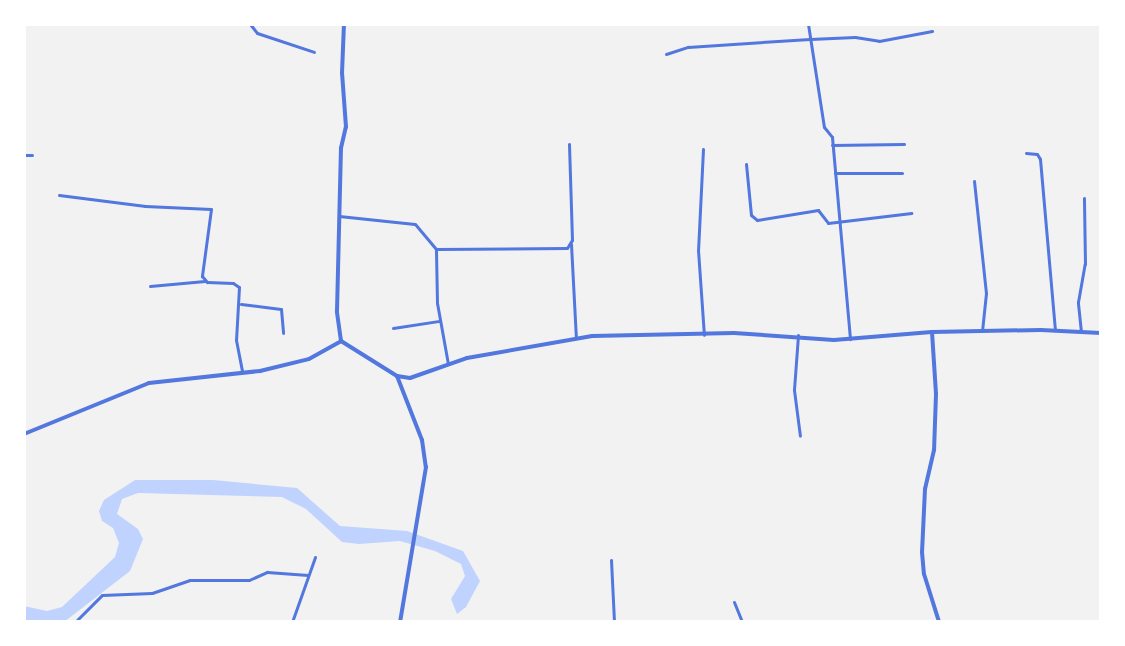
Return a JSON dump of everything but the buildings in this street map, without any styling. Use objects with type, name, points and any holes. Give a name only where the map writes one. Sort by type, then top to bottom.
[{"type":"street","points":[[250,24],[257,33],[314,52]]},
{"type":"street","points":[[341,341],[337,311],[341,148],[346,127],[342,73],[344,24]]},
{"type":"street","points":[[808,24],[824,127],[829,130],[832,145],[836,221],[850,339]]},
{"type":"street","points":[[666,54],[688,47],[810,39],[855,37],[879,41],[932,31]]},
{"type":"street","points":[[569,144],[576,338]]},
{"type":"street","points":[[832,145],[904,144]]},
{"type":"street","points":[[703,149],[698,250],[704,335]]},
{"type":"street","points":[[1026,153],[1037,154],[1041,162],[1055,330]]},
{"type":"street","points":[[24,155],[32,155]]},
{"type":"street","points":[[746,164],[753,219],[818,210],[826,222],[911,213]]},
{"type":"street","points":[[834,172],[902,173]]},
{"type":"street","points":[[974,181],[986,293],[982,330]]},
{"type":"street","points":[[59,195],[210,209],[202,276],[205,281]]},
{"type":"street","points":[[1081,332],[1078,302],[1085,264],[1084,198]]},
{"type":"street","points":[[339,216],[415,225],[436,249],[440,321],[448,364]]},
{"type":"street","points":[[436,249],[567,248],[571,244]]},
{"type":"street","points":[[150,286],[205,281],[237,284],[241,304],[236,340],[242,372]]},
{"type":"street","points":[[241,304],[281,309],[283,333]]},
{"type":"street","points":[[393,328],[440,321]]},
{"type":"street","points":[[341,341],[397,376],[410,378],[448,364],[576,338],[798,335],[850,339],[982,330],[1055,330],[1101,333]]},
{"type":"street","points":[[932,332],[936,404],[922,552],[924,574],[939,622]]},
{"type":"street","points":[[798,335],[794,390],[800,436]]},
{"type":"street","points":[[24,434],[149,383],[242,372],[309,359],[341,341]]},
{"type":"street","points":[[397,376],[422,440],[426,467],[400,622]]},
{"type":"street","points":[[292,622],[315,557]]},
{"type":"street","points":[[611,560],[614,622]]},
{"type":"street","points":[[75,622],[102,595],[152,593],[190,580],[249,580],[265,572],[308,575]]},
{"type":"street","points":[[734,602],[742,622]]},
{"type":"water","points":[[135,480],[213,480],[297,488],[340,526],[407,531],[463,551],[480,581],[466,607],[457,614],[451,599],[465,576],[461,564],[435,551],[400,541],[359,544],[342,542],[306,509],[282,497],[138,493],[122,499],[117,514],[138,529],[143,539],[130,571],[64,622],[24,622],[24,606],[47,611],[62,607],[115,557],[119,543],[113,528],[102,521],[99,511],[104,500]]}]
